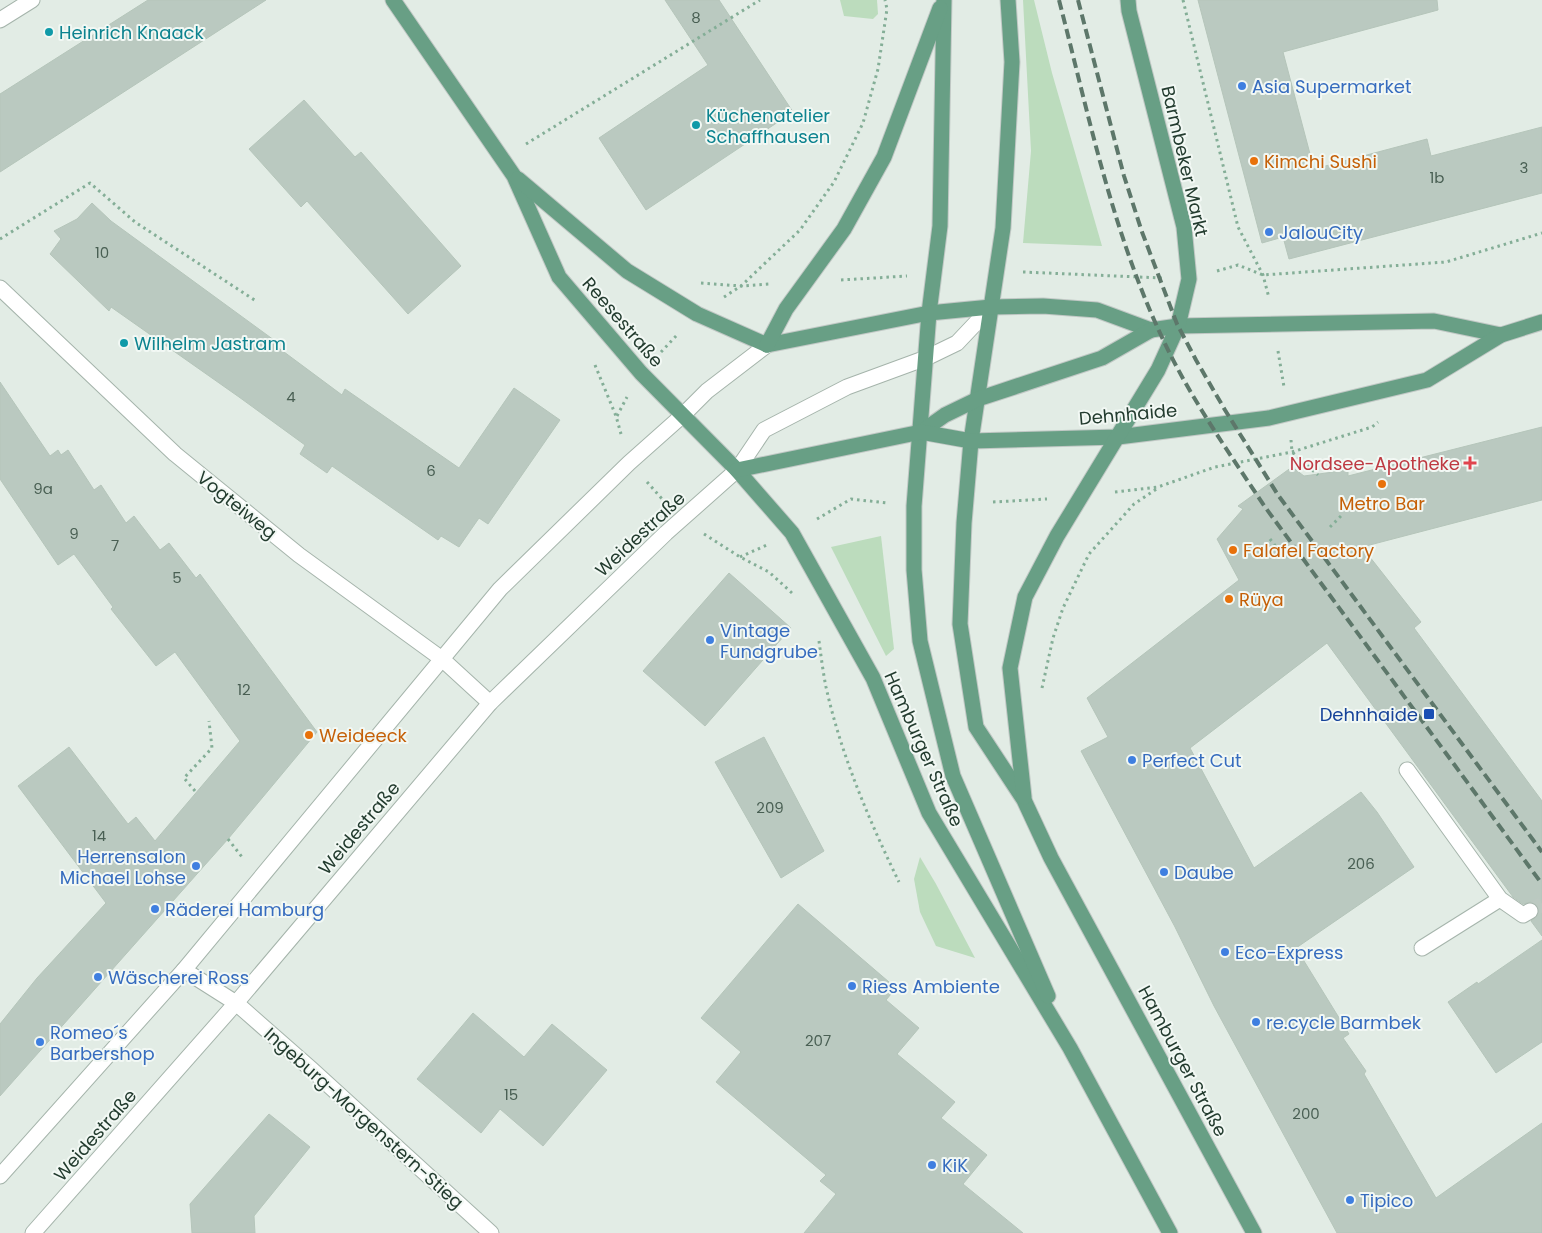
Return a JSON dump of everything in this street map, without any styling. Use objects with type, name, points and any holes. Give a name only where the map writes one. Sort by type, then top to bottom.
[{"type":"main road","name":"Reesestraße","points":[[394,0],[514,176],[559,277],[641,373],[737,470]]},
{"type":"main road","points":[[921,432],[930,313],[940,226],[943,0]]},
{"type":"main road","points":[[767,345],[786,309],[844,228],[884,157],[943,0]]},
{"type":"main road","points":[[971,441],[1003,228],[1012,72],[1008,0]]},
{"type":"main road","points":[[1118,0],[1129,6]]},
{"type":"main road","name":"Barmbeker Markt","points":[[1118,437],[1158,370],[1178,326],[1189,280],[1184,228],[1129,6]]},
{"type":"main road","name":"Reesestraße","points":[[514,176],[627,272],[697,314],[767,345]]},
{"type":"main road","name":"Dehnhaide","points":[[930,313],[991,307],[1042,306],[1097,310],[1151,330],[1178,326],[1434,321],[1500,335]]},
{"type":"main road","points":[[767,345],[930,313]]},
{"type":"main road","name":"Dehnhaide","points":[[921,432],[971,441],[1118,437],[1269,418],[1426,380],[1500,335],[1542,322]]},
{"type":"main road","points":[[737,470],[921,432],[945,415],[978,399],[1102,358],[1151,330]]},
{"type":"main road","name":"Hamburger Straße","points":[[921,432],[914,506],[914,570],[920,641],[953,776],[1070,1048]]},
{"type":"main road","name":"Hamburger Straße","points":[[1024,800],[1010,668],[1025,597],[1056,536],[1118,437]]},
{"type":"main road","name":"Hamburger Straße","points":[[971,441],[964,523],[960,624],[976,727],[1024,800],[1051,858],[1254,1233]]},
{"type":"main road","name":"Hamburger Straße","points":[[737,470],[792,533],[873,678],[929,814],[1070,1048],[1170,1233]]},
{"type":"street","points":[[0,20],[32,0]]},
{"type":"street","name":"Vogteiweg","points":[[0,288],[175,454],[299,555],[442,659],[490,702]]},
{"type":"street","name":"Weidestraße","points":[[33,1233],[236,1003],[490,702],[737,470],[764,430],[847,387],[926,358],[957,343],[991,307]]},
{"type":"street","points":[[0,1176],[184,970],[500,589],[629,463],[707,391],[767,345]]},
{"type":"street","points":[[1407,770],[1500,899],[1523,915],[1530,911]]},
{"type":"street","points":[[1422,948],[1500,899]]},
{"type":"street","name":"Ingeburg-Morgenstern-Stieg","points":[[184,970],[236,1003],[491,1233]]},
{"type":"path","points":[[502,159],[760,0]]},
{"type":"path","points":[[741,286],[800,230],[834,182],[863,123],[878,69],[887,9],[885,0]]},
{"type":"path","points":[[1183,0],[1238,228],[1264,275],[1274,325],[1292,452],[1318,475]]},
{"type":"path","points":[[0,239],[90,183],[136,222],[256,301]]},
{"type":"path","points":[[1264,275],[1446,262],[1542,233]]},
{"type":"path","points":[[1040,697],[1053,638],[1063,608],[1089,554],[1134,504],[1158,487],[1215,467],[1292,452],[1372,427],[1379,421]]},
{"type":"path","points":[[629,463],[682,520],[740,557],[769,572],[793,594]]},
{"type":"path","points":[[1330,527],[1341,516]]},
{"type":"path","points":[[1270,539],[1280,552]]},
{"type":"path","points":[[819,639],[826,686],[845,754],[874,830],[899,882]]},
{"type":"path","points":[[196,791],[184,778],[212,748],[209,721]]},
{"type":"green space","points":[[840,0],[877,0],[878,14],[873,19],[844,16]]},
{"type":"green space","points":[[1023,0],[1034,0],[1052,73],[1102,246],[1023,243],[1031,151]]},
{"type":"green space","points":[[881,536],[894,649],[886,656],[831,547]]},
{"type":"green space","points":[[920,857],[975,958],[936,946],[920,912],[914,879]]},
{"type":"building","points":[[148,0],[266,0],[0,172],[0,94]]},
{"type":"building","name":"Küchenatelier Schaffhausen","points":[[665,0],[719,0],[793,112],[646,210],[599,138],[708,65]]},
{"type":"building","points":[[1198,0],[1437,0],[1438,10],[1283,52],[1314,169],[1427,139],[1431,156],[1542,127],[1542,193],[1289,259],[1283,237],[1262,243]]},
{"type":"building","points":[[304,100],[355,157],[361,152],[461,266],[408,314],[307,201],[301,207],[249,149]]},
{"type":"building","points":[[92,203],[111,221],[278,343],[276,346],[342,395],[345,389],[459,468],[514,388],[560,420],[488,524],[479,518],[459,547],[441,536],[438,540],[332,466],[327,473],[300,454],[305,445],[111,307],[109,311],[50,254],[61,239],[54,231],[77,219]]},
{"type":"building","points":[[0,382],[50,456],[58,450],[61,455],[68,450],[94,490],[101,485],[126,523],[134,516],[160,550],[169,543],[196,578],[200,574],[317,732],[228,839],[0,1096],[0,1024],[37,978],[106,903],[18,786],[69,747],[128,824],[136,817],[155,841],[240,741],[175,652],[156,666],[111,609],[113,607],[74,554],[58,565],[0,479]]},
{"type":"building","points":[[1542,427],[1542,500],[1362,547],[1421,622],[1414,628],[1542,801],[1542,936],[1531,921],[1538,915],[1538,906],[1531,902],[1523,904],[1513,897],[1327,643],[1190,748],[1254,868],[1361,792],[1377,812],[1414,867],[1296,948],[1349,1034],[1343,1038],[1366,1071],[1364,1074],[1436,1198],[1542,1123],[1542,1233],[1337,1233],[1214,1006],[1175,927],[1081,751],[1108,737],[1087,698],[1239,580],[1217,539],[1243,509],[1238,506],[1292,467],[1304,476],[1348,470],[1348,476]]},
{"type":"building","points":[[729,573],[791,628],[705,726],[643,671]]},
{"type":"building","points":[[764,737],[824,851],[781,878],[715,762]]},
{"type":"building","points":[[798,904],[896,988],[886,1000],[919,1028],[897,1054],[955,1102],[941,1118],[987,1155],[963,1184],[1023,1233],[804,1233],[836,1194],[820,1181],[826,1175],[716,1082],[741,1052],[701,1018]]},
{"type":"building","points":[[1542,940],[1542,1042],[1496,1073],[1448,1002]]},
{"type":"building","points":[[473,1013],[524,1057],[552,1024],[607,1070],[543,1146],[500,1109],[481,1133],[417,1079]]},
{"type":"building","points":[[269,1114],[310,1147],[254,1216],[255,1233],[192,1233],[190,1204]]},
{"type":"tunnel","points":[[1530,911],[1542,904]]},
{"type":"railway","points":[[1059,0],[1114,211],[1143,293],[1160,333],[1183,378],[1209,422],[1265,507],[1542,884]]},
{"type":"railway","points":[[1078,0],[1124,176],[1142,232],[1177,324],[1196,360],[1278,495],[1542,852]]},
{"type":"place","name":"Heinrich Knaack","points":[[49,32]]},
{"type":"place","name":"Asia Supermarket","points":[[1242,86]]},
{"type":"place","name":"Küchenatelier Schaffhausen","points":[[696,125]]},
{"type":"place","name":"Kimchi Sushi","points":[[1254,161]]},
{"type":"place","name":"JalouCity","points":[[1269,232]]},
{"type":"place","name":"Wilhelm Jastram","points":[[124,343]]},
{"type":"place","name":"Nordsee-Apotheke","points":[[1470,463]]},
{"type":"place","name":"Metro Bar","points":[[1382,484]]},
{"type":"place","name":"Falafel Factory","points":[[1233,550]]},
{"type":"place","name":"Rüya","points":[[1229,599]]},
{"type":"place","name":"Vintage Fundgrube","points":[[710,640]]},
{"type":"place","name":"Dehnhaide","points":[[1429,714]]},
{"type":"place","name":"Weideeck","points":[[309,735]]},
{"type":"place","name":"Perfect Cut","points":[[1132,760]]},
{"type":"place","name":"Herrensalon Michael Lohse","points":[[196,866]]},
{"type":"place","name":"Daube","points":[[1164,872]]},
{"type":"place","name":"Räderei Hamburg","points":[[155,909]]},
{"type":"place","name":"Eco-Express","points":[[1225,952]]},
{"type":"place","name":"Wäscherei Ross","points":[[98,977]]},
{"type":"place","name":"Riess Ambiente","points":[[852,986]]},
{"type":"place","name":"re.cycle Barmbek","points":[[1256,1022]]},
{"type":"place","name":"Romeo´s Barbershop","points":[[40,1042]]},
{"type":"place","name":"KiK","points":[[932,1165]]},
{"type":"place","name":"Tipico","points":[[1350,1200]]}]
